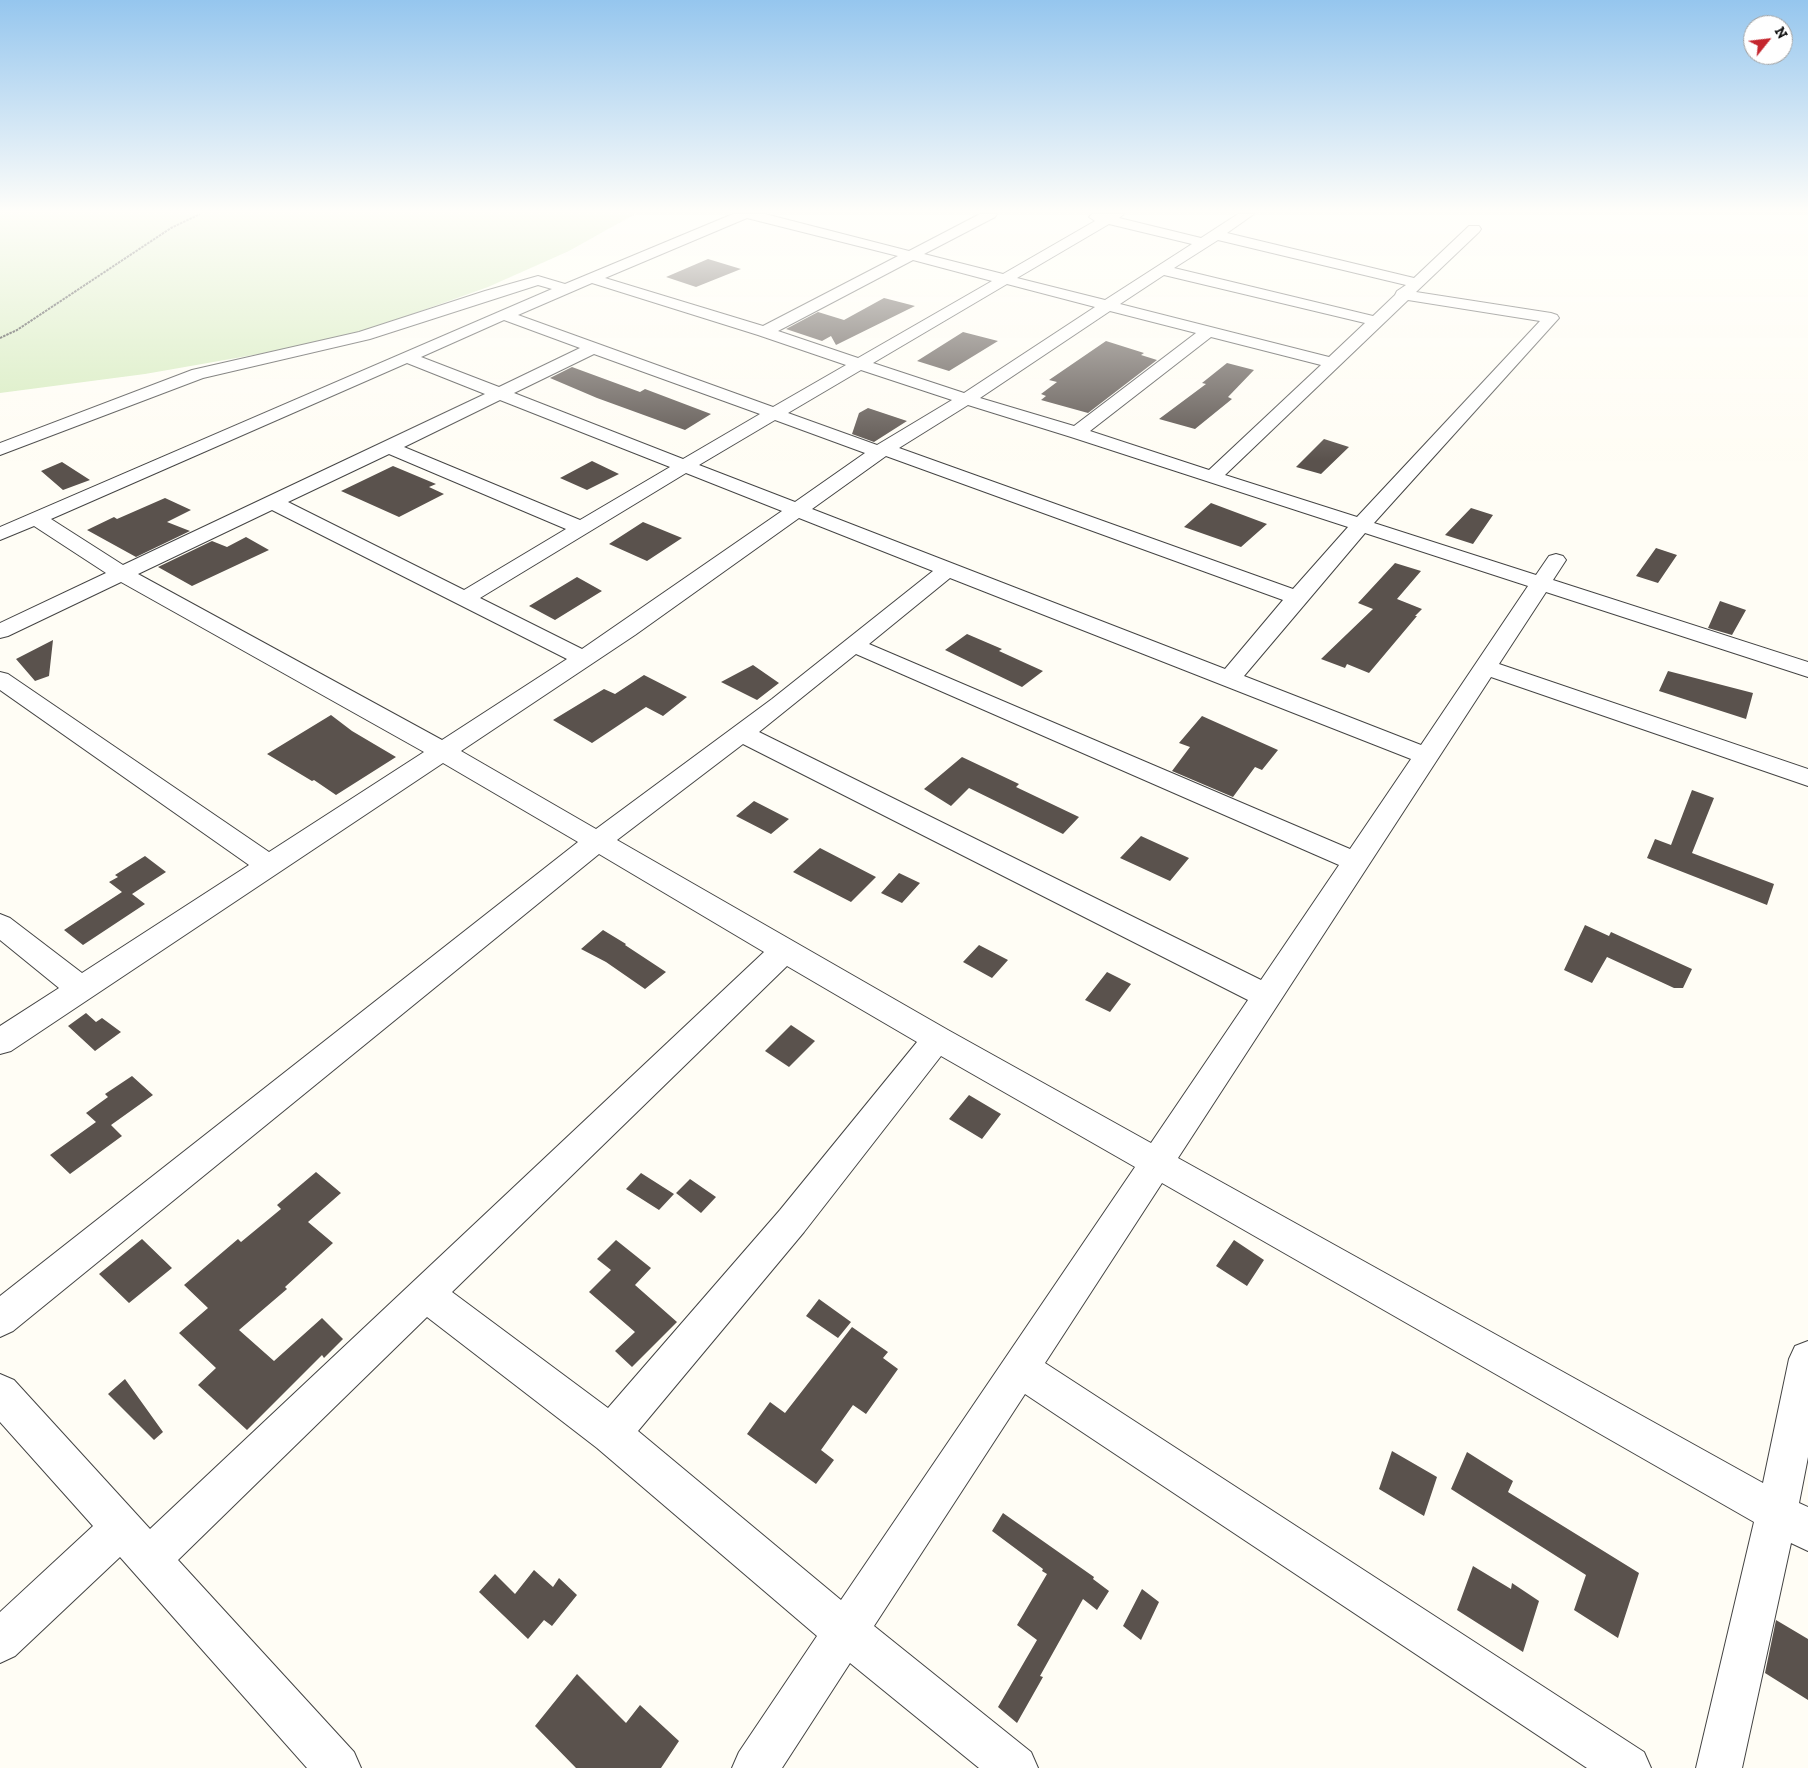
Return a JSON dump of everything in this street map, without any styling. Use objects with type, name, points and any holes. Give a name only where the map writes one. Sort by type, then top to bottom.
[{"type":"street","points":[[0,449],[198,374],[364,336],[482,297]]},
{"type":"street","points":[[0,534],[547,297]]},
{"type":"street","points":[[650,297],[1360,526],[1548,572],[1808,670]]},
{"type":"street","points":[[764,332],[832,297]]},
{"type":"street","points":[[466,598],[684,466],[974,297]]},
{"type":"street","points":[[1071,297],[1332,363]]},
{"type":"street","points":[[0,1042],[584,659],[882,451],[966,399],[1122,297]]},
{"type":"street","points":[[1273,297],[1376,321]]},
{"type":"street","points":[[1211,478],[1400,297]]},
{"type":"street","points":[[1229,679],[1360,526],[1551,318],[1418,297]]},
{"type":"street","points":[[504,315],[774,414],[1297,598]]},
{"type":"street","points":[[1077,433],[1208,331]]},
{"type":"street","points":[[0,631],[593,348]]},
{"type":"street","points":[[406,358],[1426,756]]},
{"type":"street","points":[[389,447],[582,528]]},
{"type":"street","points":[[272,502],[584,659]]},
{"type":"street","points":[[35,518],[121,573],[442,751],[938,1039],[1793,1522]]},
{"type":"street","points":[[0,1319],[598,841],[742,732],[948,569]]},
{"type":"street","points":[[755,1768],[1548,572]]},
{"type":"street","points":[[853,645],[1356,862]]},
{"type":"street","points":[[1486,667],[1808,778]]},
{"type":"street","points":[[0,679],[270,866]]},
{"type":"street","points":[[742,732],[1267,996]]},
{"type":"street","points":[[0,925],[81,989]]},
{"type":"street","points":[[149,1559],[784,951]]},
{"type":"street","points":[[611,1434],[792,1221],[938,1039]]},
{"type":"street","points":[[426,1294],[611,1434],[846,1631],[1015,1768]]},
{"type":"street","points":[[1719,1768],[1793,1522],[1808,1359]]},
{"type":"street","points":[[1020,1369],[1628,1768]]},
{"type":"street","points":[[0,1393],[338,1768]]},
{"type":"street","points":[[0,1641],[122,1528]]},
{"type":"path","points":[[0,338],[17,330],[68,297]]},
{"type":"green space","points":[[0,297],[461,297],[365,331],[259,354],[145,374],[0,393]]},
{"type":"building","points":[[884,298],[915,306],[836,345],[831,336],[822,341],[786,329],[818,312],[844,320]]},
{"type":"building","points":[[963,332],[998,341],[949,371],[917,361]]},
{"type":"building","points":[[1106,341],[1144,353],[1141,355],[1157,360],[1088,413],[1041,400],[1046,396],[1041,394],[1057,382],[1049,380]]},
{"type":"building","points":[[1227,363],[1254,370],[1228,397],[1232,399],[1195,429],[1159,419],[1206,384],[1202,383]]},
{"type":"building","points":[[572,367],[640,392],[645,389],[711,414],[685,430],[597,398],[550,378]]},
{"type":"building","points":[[868,408],[907,421],[874,442],[852,434],[859,413]]},
{"type":"building","points":[[1324,439],[1349,447],[1321,474],[1296,467]]},
{"type":"building","points":[[592,461],[619,474],[587,490],[560,478]]},
{"type":"building","points":[[62,462],[90,480],[63,490],[41,471]]},
{"type":"building","points":[[393,466],[436,484],[429,487],[444,494],[399,517],[341,491]]},
{"type":"building","points":[[165,498],[191,510],[167,522],[190,531],[136,557],[87,530],[114,517],[117,519]]},
{"type":"building","points":[[1211,503],[1267,524],[1241,547],[1184,527]]},
{"type":"building","points":[[1471,508],[1493,515],[1473,544],[1445,535]]},
{"type":"building","points":[[643,522],[682,538],[647,561],[609,544]]},
{"type":"building","points":[[246,537],[269,550],[192,586],[158,567],[212,541],[227,547]]},
{"type":"building","points":[[1656,548],[1677,555],[1658,583],[1636,576]]},
{"type":"building","points":[[1395,563],[1421,571],[1397,599],[1422,609],[1415,616],[1417,616],[1369,673],[1347,664],[1345,668],[1321,659],[1373,609],[1358,603]]},
{"type":"building","points":[[577,577],[602,591],[555,620],[529,606]]},
{"type":"building","points":[[1720,601],[1746,610],[1732,635],[1708,628]]},
{"type":"building","points":[[967,634],[1002,649],[999,651],[1043,671],[1022,687],[945,650]]},
{"type":"building","points":[[53,640],[49,676],[35,681],[16,659]]},
{"type":"building","points":[[753,665],[779,683],[757,700],[721,682]]},
{"type":"building","points":[[1668,671],[1753,693],[1746,719],[1659,691]]},
{"type":"building","points":[[644,675],[687,697],[663,716],[646,707],[592,743],[553,720],[604,689],[615,694]]},
{"type":"building","points":[[331,715],[352,731],[396,757],[336,795],[314,780],[312,781],[267,754]]},
{"type":"building","points":[[1202,716],[1278,750],[1262,770],[1255,767],[1233,797],[1172,771],[1190,747],[1179,743]]},
{"type":"building","points":[[962,757],[1019,784],[1016,787],[1079,817],[1063,834],[969,788],[951,806],[924,789]]},
{"type":"building","points":[[1692,790],[1714,798],[1692,853],[1774,884],[1767,905],[1647,858],[1655,839],[1671,845]]},
{"type":"building","points":[[754,801],[789,819],[771,834],[736,816]]},
{"type":"building","points":[[1141,836],[1189,858],[1170,881],[1120,858]]},
{"type":"building","points":[[820,848],[876,877],[851,902],[793,872]]},
{"type":"building","points":[[145,856],[166,872],[132,894],[145,904],[83,945],[64,930],[122,892],[109,882],[118,877],[115,875]]},
{"type":"building","points":[[899,873],[920,883],[902,903],[881,893]]},
{"type":"building","points":[[1585,925],[1609,936],[1611,932],[1692,969],[1683,988],[1674,988],[1607,957],[1592,983],[1564,970]]},
{"type":"building","points":[[603,930],[666,972],[645,989],[606,962],[581,949]]},
{"type":"building","points":[[979,945],[1008,960],[992,978],[963,962]]},
{"type":"building","points":[[1107,972],[1131,984],[1110,1012],[1085,1000]]},
{"type":"building","points":[[86,1013],[96,1022],[102,1018],[121,1032],[95,1051],[68,1026]]},
{"type":"building","points":[[791,1025],[815,1041],[789,1067],[765,1051]]},
{"type":"building","points":[[132,1076],[153,1095],[111,1125],[122,1136],[70,1174],[50,1155],[96,1122],[86,1113],[108,1097],[105,1094]]},
{"type":"building","points":[[969,1095],[1001,1114],[982,1139],[949,1119]]},
{"type":"building","points":[[316,1172],[341,1193],[308,1222],[333,1243],[285,1287],[287,1289],[239,1330],[274,1361],[322,1318],[343,1339],[324,1358],[322,1355],[247,1430],[198,1385],[216,1368],[179,1333],[208,1308],[184,1285],[238,1239],[241,1242],[281,1209],[277,1205]]},
{"type":"building","points":[[641,1173],[674,1194],[659,1210],[626,1189]]},
{"type":"building","points":[[690,1179],[716,1197],[701,1213],[676,1193]]},
{"type":"building","points":[[142,1239],[172,1268],[129,1303],[99,1274]]},
{"type":"building","points":[[616,1240],[651,1268],[635,1285],[677,1322],[632,1367],[615,1351],[635,1332],[589,1292],[611,1270],[597,1259]]},
{"type":"building","points":[[1234,1240],[1264,1260],[1247,1286],[1216,1266]]},
{"type":"building","points":[[819,1299],[851,1322],[838,1338],[806,1316]]},
{"type":"building","points":[[852,1327],[888,1352],[883,1358],[898,1369],[866,1414],[853,1405],[821,1450],[834,1460],[816,1484],[747,1434],[770,1402],[785,1413]]},
{"type":"building","points":[[125,1379],[163,1432],[154,1440],[108,1394]]},
{"type":"building","points":[[1392,1451],[1437,1477],[1424,1516],[1379,1489]]},
{"type":"building","points":[[1467,1452],[1513,1481],[1508,1492],[1639,1573],[1618,1638],[1574,1610],[1586,1575],[1451,1489]]},
{"type":"building","points":[[1003,1513],[1094,1577],[1093,1579],[1109,1591],[1097,1610],[1083,1599],[1040,1676],[1043,1677],[1017,1723],[998,1707],[1037,1640],[1017,1625],[1047,1574],[992,1531]]},
{"type":"building","points":[[1473,1566],[1511,1589],[1512,1583],[1539,1601],[1523,1652],[1457,1610]]},
{"type":"building","points":[[534,1570],[553,1587],[559,1578],[577,1595],[552,1626],[544,1620],[528,1639],[479,1592],[495,1574],[515,1594]]},
{"type":"building","points":[[1142,1589],[1159,1602],[1141,1640],[1123,1626]]},
{"type":"building","points":[[1776,1620],[1808,1639],[1808,1700],[1765,1673]]},
{"type":"building","points":[[577,1674],[626,1723],[640,1705],[679,1741],[661,1768],[576,1768],[535,1726]]}]
